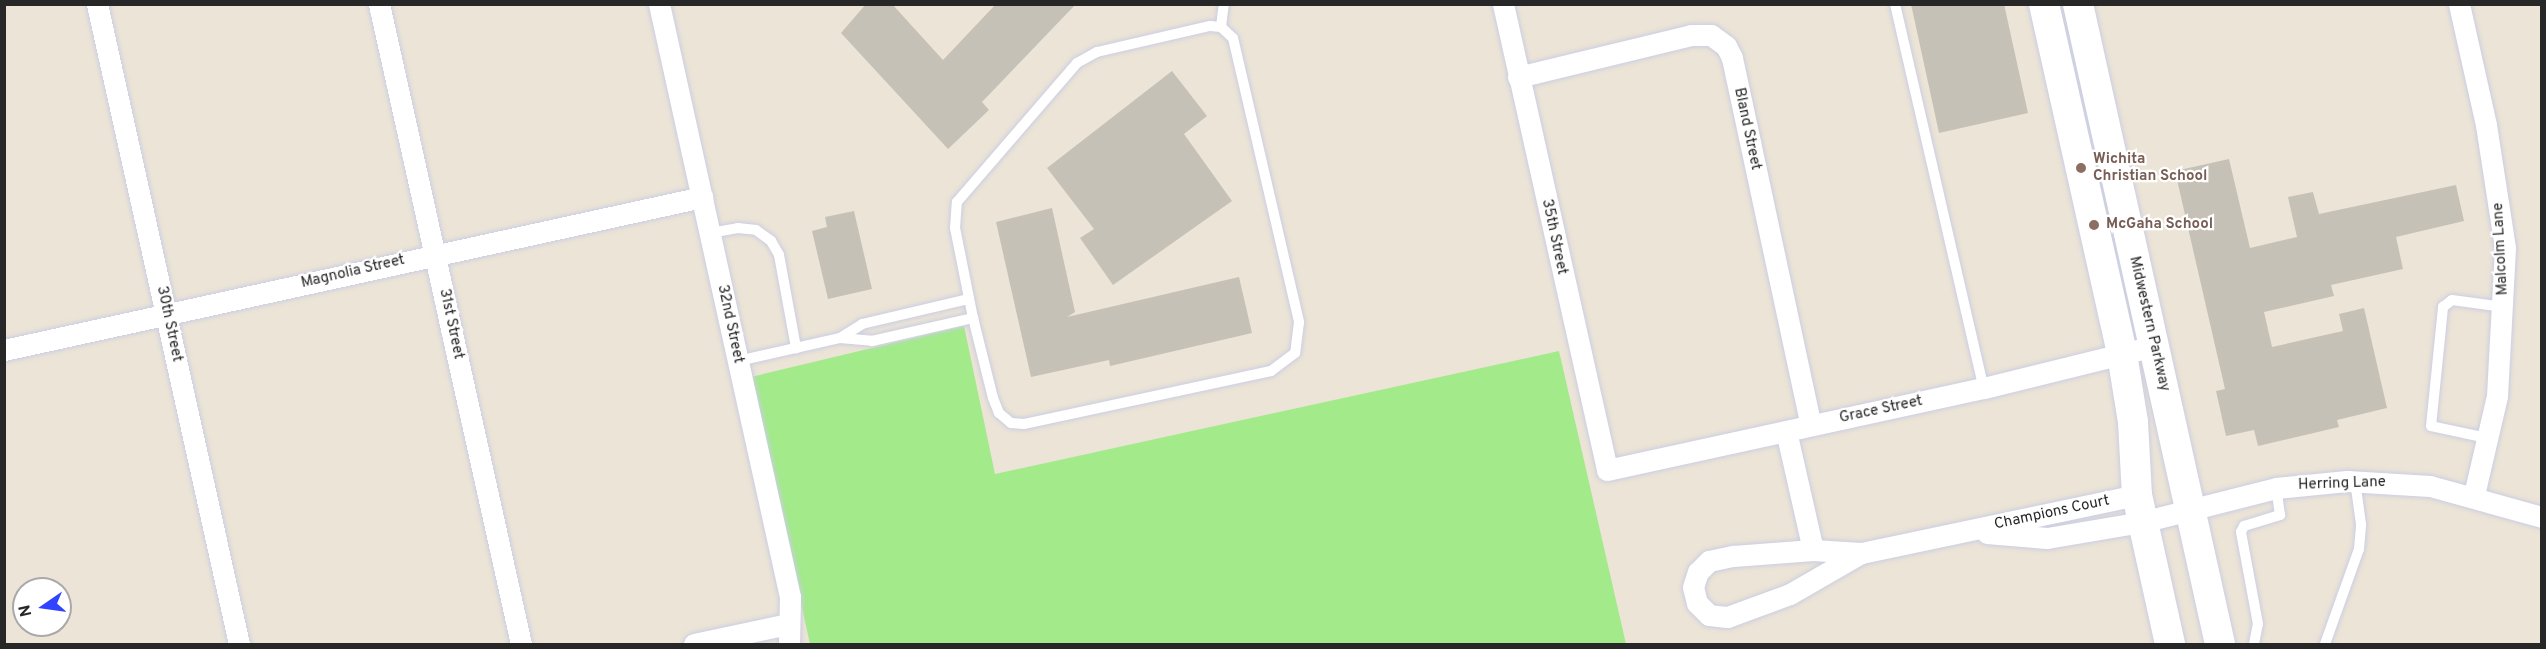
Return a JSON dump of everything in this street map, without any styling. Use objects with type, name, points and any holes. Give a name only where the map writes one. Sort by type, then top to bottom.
[{"type":"main road","points":[[2044,4],[2122,354],[2133,422],[2139,509],[2170,645]]},
{"type":"main road","name":"Midwestern Parkway","points":[[2078,4],[2220,645]]},
{"type":"street","name":"30th Street","points":[[97,4],[239,645]]},
{"type":"street","name":"31st Street","points":[[379,4],[521,645]]},
{"type":"street","name":"32nd Street","points":[[659,4],[790,597],[789,634]]},
{"type":"street","name":"35th Street","points":[[1503,4],[1607,470]]},
{"type":"street","name":"Malcolm Lane","points":[[2459,4],[2499,197],[2505,248],[2504,307],[2497,396],[2474,495]]},
{"type":"street","name":"Bland Street","points":[[1518,78],[1691,35],[1711,35],[1726,46],[1732,58],[1811,425]]},
{"type":"street","name":"Magnolia Street","points":[[4,350],[702,197]]},
{"type":"street","name":"Grace Street","points":[[1607,470],[1984,388],[2154,346]]},
{"type":"street","points":[[1786,431],[1813,550]]},
{"type":"street","name":"Herring Lane","points":[[2139,509],[2190,510],[2276,488],[2355,481],[2403,482],[2474,495],[2541,517]]},
{"type":"street","name":"Champions Court","points":[[1861,553],[1791,594],[1727,617],[1709,615],[1697,603],[1693,588],[1698,572],[1709,561],[1733,556],[1813,550],[1861,553],[1969,532],[2139,509]]},
{"type":"street","points":[[694,645],[789,634]]},
{"type":"lane","points":[[1221,27],[1224,4]]},
{"type":"lane","points":[[1895,4],[1984,388]]},
{"type":"lane","points":[[1210,26],[1221,27],[1233,38],[1296,311],[1299,336],[1295,353],[1271,371],[1024,424],[1011,423],[999,413],[969,298],[955,228],[957,202],[1077,63],[1097,52],[1210,26]]},
{"type":"lane","points":[[710,233],[738,228],[756,230],[771,241],[779,255],[796,348]]},
{"type":"lane","points":[[840,338],[862,324],[969,298]]},
{"type":"lane","points":[[2487,438],[2431,426],[2443,307],[2452,300],[2504,307]]},
{"type":"lane","points":[[927,308],[931,328]]},
{"type":"lane","points":[[738,361],[840,338],[872,341],[973,318]]},
{"type":"lane","points":[[2325,645],[2359,549],[2361,524],[2355,481]]},
{"type":"lane","points":[[2254,645],[2258,624],[2241,532],[2244,526],[2280,514],[2276,488]]},
{"type":"green space","points":[[964,326],[995,474],[1559,351],[1626,644],[810,644],[751,377]]},
{"type":"building","points":[[866,4],[892,4],[943,60],[996,4],[1076,4],[982,102],[989,110],[948,149],[841,33]]},
{"type":"building","points":[[1911,4],[2004,4],[2028,113],[1939,133]]},
{"type":"building","points":[[1172,71],[1207,116],[1184,134],[1232,201],[1113,285],[1080,238],[1094,229],[1047,168]]},
{"type":"building","points":[[2229,159],[2250,248],[2297,237],[2288,197],[2313,192],[2319,214],[2456,185],[2464,221],[2396,237],[2403,269],[2331,285],[2334,296],[2264,312],[2272,347],[2343,331],[2339,314],[2364,308],[2387,408],[2337,420],[2339,427],[2258,446],[2254,430],[2226,436],[2216,391],[2225,389],[2175,171]]},
{"type":"building","points":[[1052,208],[1075,312],[1067,317],[1239,277],[1252,333],[1110,366],[1109,360],[1031,377],[996,222]]},
{"type":"building","points":[[854,211],[872,289],[828,299],[812,231],[827,227],[825,217]]},
{"type":"place","name":"Wichita Christian School","points":[[2081,168]]},
{"type":"place","name":"McGaha School","points":[[2094,225]]}]
